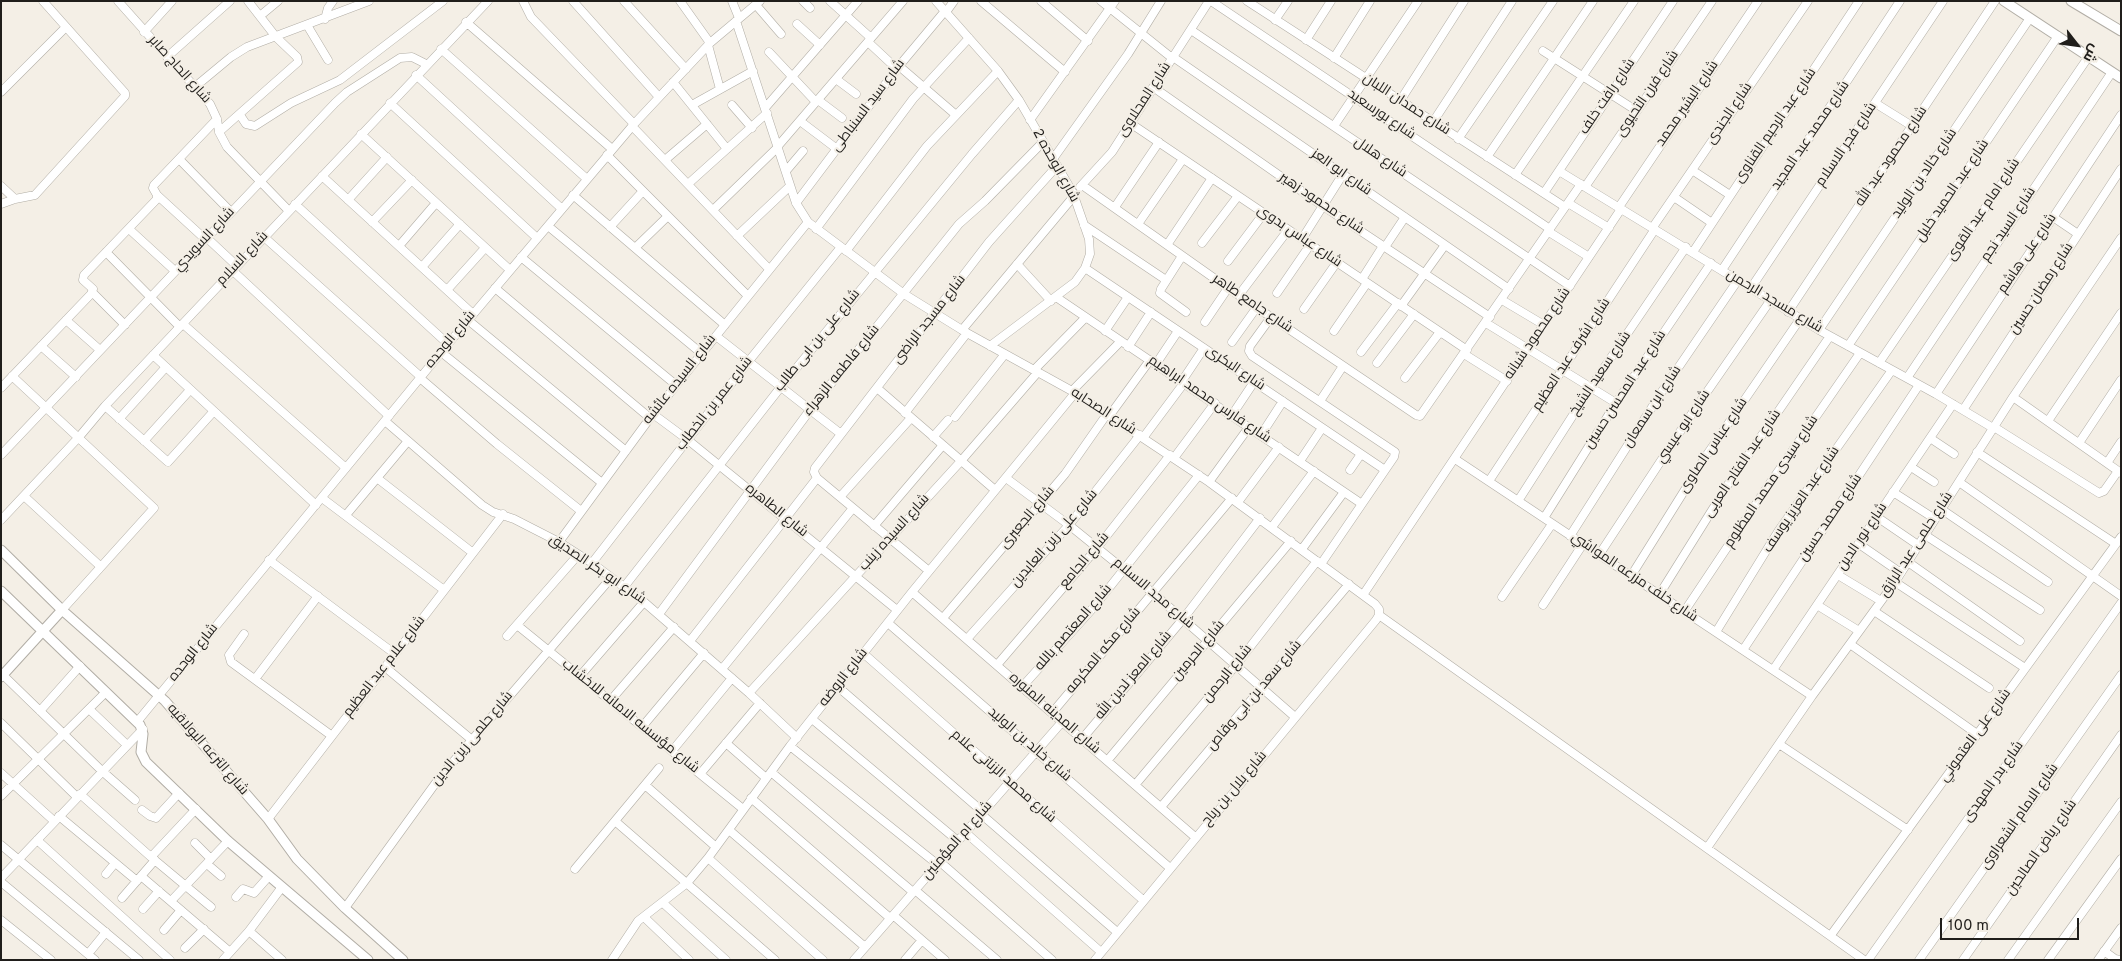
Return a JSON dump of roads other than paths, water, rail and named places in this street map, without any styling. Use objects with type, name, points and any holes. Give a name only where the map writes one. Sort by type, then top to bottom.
[{"type":"street","points":[[1,204],[38,193],[125,95],[43,1]]},
{"type":"street","name":"شارع الحاج صابر","points":[[118,1],[144,32],[196,86],[210,104],[217,119],[219,132],[227,147],[288,211]]},
{"type":"street","points":[[144,32],[172,1]]},
{"type":"street","points":[[167,57],[230,1]]},
{"type":"street","points":[[219,132],[298,62],[297,57],[276,37],[248,1]]},
{"type":"street","points":[[260,16],[278,1]]},
{"type":"street","points":[[325,19],[328,8],[333,1]]},
{"type":"street","points":[[196,86],[238,51],[369,1]]},
{"type":"street","points":[[240,115],[246,124],[255,126],[292,103],[340,80],[443,1]]},
{"type":"street","name":"شارع السلام","points":[[1,520],[181,325],[440,49],[488,1]]},
{"type":"street","points":[[523,1],[531,17],[770,269]]},
{"type":"street","points":[[573,1],[659,97]]},
{"type":"street","points":[[624,1],[686,69]]},
{"type":"street","points":[[680,1],[709,44],[720,89]]},
{"type":"street","points":[[803,1],[810,8]]},
{"type":"street","points":[[830,1],[898,67],[956,115]]},
{"type":"street","points":[[688,184],[752,128],[792,77],[858,1]]},
{"type":"street","points":[[713,210],[778,147],[903,1]]},
{"type":"street","name":"شارع الوحده 2","points":[[936,1],[998,71],[1018,100],[1074,194],[1089,239],[1090,254],[1085,268]]},
{"type":"street","name":"شارع سيد السنباطى","points":[[796,203],[898,67],[954,1]]},
{"type":"street","points":[[981,1],[1065,72]]},
{"type":"street","points":[[1041,1],[1088,41]]},
{"type":"street","name":"شارع ابو العز","points":[[1101,1],[1140,34],[1509,289]]},
{"type":"street","points":[[1030,120],[1115,1]]},
{"type":"street","name":"شارع مسجد الراضى","points":[[817,478],[814,472],[815,468],[989,242],[1055,163],[1161,1]]},
{"type":"street","name":"شارع المحلاوى","points":[[840,497],[908,415],[965,331],[1017,264],[1082,184],[1105,162],[1210,1]]},
{"type":"street","name":"شارع بورسعيد","points":[[1210,1],[1589,257]]},
{"type":"street","name":"شارع حمدان اللبان","points":[[1247,1],[1544,194],[1609,228]]},
{"type":"street","points":[[1275,20],[1288,1]]},
{"type":"street","points":[[1306,40],[1331,1]]},
{"type":"street","points":[[1334,58],[1370,1]]},
{"type":"street","points":[[1334,126],[1418,1]]},
{"type":"street","points":[[1400,101],[1464,1]]},
{"type":"street","points":[[1433,122],[1512,1]]},
{"type":"street","points":[[1458,139],[1553,1]]},
{"type":"street","points":[[1487,157],[1593,1]]},
{"type":"street","points":[[1515,175],[1634,1]]},
{"type":"street","name":"شارع رافت خلف","points":[[1544,194],[1673,1]]},
{"type":"street","name":"شارع فرن التحيوى","points":[[1424,413],[1567,205],[1637,111],[1712,1]]},
{"type":"street","name":"شارع البشير محمد","points":[[1620,208],[1758,1]]},
{"type":"street","name":"شارع الجندى","points":[[1654,228],[1808,1]]},
{"type":"street","name":"شارع عبد الرحيم القناوى","points":[[1689,250],[1712,223],[1859,1]]},
{"type":"street","name":"شارع محمد عبد المجيد","points":[[1722,270],[1900,1]]},
{"type":"street","name":"شارع فجر الاسلام","points":[[1751,288],[1942,1]]},
{"type":"street","name":"شارع محمود عبد الله","points":[[1788,312],[1994,1]]},
{"type":"street","points":[[2004,1],[2121,78]]},
{"type":"street","points":[[2071,1],[2086,5],[2121,32]]},
{"type":"street","name":"شارع الصحابه","points":[[734,2],[753,71],[796,203],[808,222],[816,229],[904,294],[990,346],[1074,392],[1235,500],[1375,604],[1379,609],[1377,618],[1864,960]]},
{"type":"street","points":[[758,3],[781,34]]},
{"type":"street","name":"شارع الوحده","points":[[1,878],[126,745],[160,696],[269,560],[521,256],[633,125],[709,44],[758,3]]},
{"type":"street","name":"شارع خالد بن الوليد","points":[[1819,330],[2030,18]]},
{"type":"street","points":[[466,22],[610,152],[643,191],[748,296]]},
{"type":"street","points":[[797,24],[820,45]]},
{"type":"street","points":[[307,25],[328,60]]},
{"type":"street","points":[[1,92],[66,27]]},
{"type":"street","name":"شارع هلال","points":[[1191,30],[1570,286]]},
{"type":"street","name":"شارع عبد الحميد خليل","points":[[1848,346],[2058,36]]},
{"type":"street","points":[[816,229],[924,87],[969,38]]},
{"type":"street","points":[[440,49],[587,179]]},
{"type":"street","points":[[1543,51],[1637,111]]},
{"type":"street","points":[[769,52],[817,101],[842,118]]},
{"type":"street","name":"شارع امام عبد القوى","points":[[1879,363],[2089,56]]},
{"type":"street","name":"شارع السويدي","points":[[1,455],[259,182],[347,92],[400,58],[412,57],[426,64]]},
{"type":"street","points":[[692,105],[753,71]]},
{"type":"street","name":"شارع عمر بن الخطاب","points":[[592,564],[748,362],[927,146],[998,71]]},
{"type":"street","name":"شارع السيد نجم","points":[[1907,378],[2112,72]]},
{"type":"street","points":[[416,75],[562,209]]},
{"type":"street","points":[[836,78],[856,94]]},
{"type":"street","points":[[340,80],[347,92]]},
{"type":"street","points":[[673,82],[727,149]]},
{"type":"street","name":"شارع محمود زهير","points":[[1154,87],[1323,206],[1424,273],[1529,349],[1616,403]]},
{"type":"street","name":"شارع على بن ابى طالب","points":[[624,587],[780,388],[1018,100]]},
{"type":"street","points":[[390,103],[537,238]]},
{"type":"street","points":[[1875,103],[1912,126]]},
{"type":"street","points":[[732,105],[752,128]]},
{"type":"street","name":"شارع على هاشم","points":[[1936,394],[2121,115]]},
{"type":"street","points":[[125,325],[92,292],[92,287],[83,278],[157,199],[158,195],[153,188],[154,185],[217,119]]},
{"type":"street","points":[[800,121],[837,149]]},
{"type":"street","name":"شارع عباس بدوى","points":[[1130,123],[1414,314],[1507,381]]},
{"type":"street","points":[[665,160],[707,124]]},
{"type":"street","points":[[362,134],[510,270]]},
{"type":"street","name":"شارع فاطمه الزهراء","points":[[658,614],[810,410],[959,224],[1043,142]]},
{"type":"street","points":[[1115,207],[1159,142]]},
{"type":"street","points":[[786,171],[803,151]]},
{"type":"street","points":[[348,200],[387,157]]},
{"type":"street","points":[[179,159],[231,212]]},
{"type":"street","points":[[1138,224],[1183,159]]},
{"type":"street","name":"شارع رمضان حسين","points":[[1963,410],[2121,169]]},
{"type":"street","points":[[1692,170],[1730,195]]},
{"type":"street","name":"شارع مسجد الرحمن","points":[[1559,171],[1788,312],[1993,427],[2100,493],[2104,491],[2119,472]]},
{"type":"street","points":[[1302,239],[1343,174]]},
{"type":"street","points":[[322,176],[447,290],[471,317],[626,451]]},
{"type":"street","points":[[1167,245],[1212,178]]},
{"type":"street","points":[[372,222],[412,180]]},
{"type":"street","name":"شارع جامع طاهر","points":[[1082,184],[1228,288],[1416,415],[1420,416],[1424,413]]},
{"type":"street","points":[[1,186],[16,198]]},
{"type":"street","points":[[737,236],[790,186]]},
{"type":"street","points":[[610,227],[643,191]]},
{"type":"street","name":"شارع ابو بكر الصديق","points":[[158,195],[206,238],[408,441],[482,505],[559,542],[624,587],[704,653],[796,738]]},
{"type":"street","points":[[573,195],[725,324]]},
{"type":"street","points":[[1202,243],[1238,196]]},
{"type":"street","points":[[1674,197],[1712,223]]},
{"type":"street","points":[[399,246],[436,203]]},
{"type":"street","points":[[295,204],[448,344]]},
{"type":"street","name":"شارع محمود شبانه","points":[[1363,595],[1529,349],[1609,228],[1620,208]]},
{"type":"street","points":[[1228,261],[1264,213]]},
{"type":"street","points":[[635,248],[668,216]]},
{"type":"street","points":[[1334,331],[1384,247],[1405,217]]},
{"type":"street","points":[[2053,217],[2078,234]]},
{"type":"street","name":"شارع السيده عائشه","points":[[559,542],[676,385],[808,222]]},
{"type":"street","points":[[422,267],[460,224]]},
{"type":"street","points":[[1084,225],[1166,280]]},
{"type":"street","points":[[548,226],[702,354]]},
{"type":"street","name":"شارع اشرف عبد العظيم","points":[[1489,481],[1654,228]]},
{"type":"street","points":[[129,229],[175,271]]},
{"type":"street","points":[[1239,295],[1288,230]]},
{"type":"street","points":[[264,237],[497,444],[582,511]]},
{"type":"street","name":"شارع حلمى عبد الرازق","points":[[1707,848],[1812,696],[1895,582],[1993,427],[2121,238]]},
{"type":"street","points":[[1277,293],[1310,244]]},
{"type":"street","points":[[1361,352],[1445,244]]},
{"type":"street","points":[[447,290],[486,248]]},
{"type":"street","name":"شارع سعيد الشيخ","points":[[1518,501],[1591,387],[1689,250]]},
{"type":"street","points":[[106,252],[150,298],[346,468]]},
{"type":"street","points":[[521,256],[676,385]]},
{"type":"street","points":[[1182,256],[1160,293],[1186,312]]},
{"type":"street","points":[[1304,310],[1337,262]]},
{"type":"street","name":"شارع عبد المحسن حسين","points":[[1544,518],[1616,403],[1711,263]]},
{"type":"street","name":"شارع فارس محمد ابراهيم","points":[[1017,264],[1054,299],[1215,403],[1362,504]]},
{"type":"street","points":[[990,346],[1075,282],[1085,268]]},
{"type":"street","name":"شارع البكرى","points":[[1085,268],[1385,470]]},
{"type":"street","name":"شارع ابن سمعان","points":[[1570,536],[1663,390],[1738,280]]},
{"type":"street","name":"شارع الطاهره","points":[[495,288],[652,416],[688,440],[897,610]]},
{"type":"street","points":[[1204,322],[1228,288]]},
{"type":"street","points":[[1,388],[92,292]]},
{"type":"street","points":[[1105,331],[1128,297]]},
{"type":"street","points":[[1502,300],[1544,325]]},
{"type":"street","name":"شارع ابو عيسي","points":[[1599,555],[1693,412],[1770,301]]},
{"type":"street","points":[[1232,342],[1257,307]]},
{"type":"street","points":[[1128,347],[1151,312]]},
{"type":"street","points":[[2048,421],[2121,313]]},
{"type":"street","points":[[1377,363],[1414,314]]},
{"type":"street","points":[[1271,317],[1250,346],[1249,351],[1252,356],[1320,401],[1343,366]]},
{"type":"street","points":[[1036,371],[1085,318]]},
{"type":"street","name":"شارع عباس الصاوى","points":[[1631,576],[1706,456],[1800,319]]},
{"type":"street","points":[[66,320],[100,350]]},
{"type":"street","name":"شارع الجعبرى","points":[[943,618],[1065,474],[1108,415],[1178,331]]},
{"type":"street","points":[[1405,378],[1440,332]]},
{"type":"street","points":[[716,336],[841,434]]},
{"type":"street","name":"شارع عبد الفتاح العربى","points":[[1659,595],[1728,483],[1830,336]]},
{"type":"street","name":"شارع الروضه","points":[[612,960],[632,928],[644,916],[688,883],[796,738],[897,610],[1074,392],[1120,342]]},
{"type":"street","points":[[41,346],[76,377]]},
{"type":"street","name":"شارع على زين العابدين","points":[[967,639],[1069,525],[1141,437],[1183,382],[1204,348]]},
{"type":"street","points":[[441,352],[602,483]]},
{"type":"street","name":"شارع سيدى محمد المظلوم","points":[[1684,612],[1860,353]]},
{"type":"street","points":[[934,437],[1005,354]]},
{"type":"street","points":[[153,355],[316,505]]},
{"type":"street","points":[[119,419],[166,367]]},
{"type":"street","name":"شارع عبد العزيز يوسف","points":[[1716,632],[1779,530],[1892,370]]},
{"type":"street","name":"شارع السيده زينب","points":[[749,693],[961,461],[1036,371]]},
{"type":"street","points":[[12,376],[154,508],[2,676],[135,800]]},
{"type":"street","points":[[2079,443],[2121,380]]},
{"type":"street","points":[[1232,415],[1254,382]]},
{"type":"street","name":"شارع محمد حسين","points":[[1743,650],[1919,385]]},
{"type":"street","points":[[876,388],[995,490]]},
{"type":"street","points":[[144,441],[190,390]]},
{"type":"street","points":[[2014,397],[2119,472]]},
{"type":"street","points":[[1261,435],[1283,401]]},
{"type":"street","name":"شارع الرحمن","points":[[1135,785],[1236,665],[1319,562],[1394,457],[1395,452],[1392,449],[1320,401]]},
{"type":"street","name":"شارع الجامع","points":[[997,665],[1097,548],[1215,403]]},
{"type":"street","name":"شارع نور الدين","points":[[1773,670],[1953,404]]},
{"type":"street","points":[[105,406],[168,462],[214,411]]},
{"type":"street","points":[[1209,482],[1249,427]]},
{"type":"street","points":[[1300,461],[1322,428]]},
{"type":"street","points":[[1930,438],[1954,454]]},
{"type":"street","points":[[346,516],[408,441]]},
{"type":"street","points":[[2107,463],[2121,442]]},
{"type":"street","points":[[874,526],[943,445]]},
{"type":"street","name":"شارع مكه المكرمه","points":[[1052,712],[1279,447]]},
{"type":"street","points":[[1977,452],[2118,540]]},
{"type":"street","points":[[1350,470],[1361,454]]},
{"type":"street","name":"شارع خلف مزرعه المواشي","points":[[1455,459],[1812,696]]},
{"type":"street","points":[[1911,467],[1934,482]]},
{"type":"street","points":[[1272,527],[1314,470]]},
{"type":"street","name":"شارع المعتصم بالله","points":[[1022,687],[1093,608],[1199,475]]},
{"type":"street","points":[[377,478],[473,553]]},
{"type":"street","points":[[690,641],[817,478],[929,571]]},
{"type":"street","name":"شارع مجد الاسلام","points":[[1006,478],[1069,525],[1124,570],[1295,717]]},
{"type":"street","points":[[1958,482],[2121,596]]},
{"type":"street","points":[[1302,549],[1344,492]]},
{"type":"street","points":[[1893,492],[1935,519]]},
{"type":"street","points":[[24,496],[100,566]]},
{"type":"street","points":[[322,498],[444,590]]},
{"type":"street","points":[[722,670],[853,508]]},
{"type":"street","points":[[1941,509],[2048,582]]},
{"type":"street","name":"شارع علام عبد العظيم","points":[[268,819],[503,514]]},
{"type":"street","points":[[1877,517],[1918,545]]},
{"type":"street","name":"شارع المعز لدين الله","points":[[1082,738],[1182,618],[1260,518]]},
{"type":"street","points":[[1502,596],[1552,524]]},
{"type":"street","points":[[1925,535],[2040,610]]},
{"type":"street","name":"شارع على العتموني","points":[[1831,936],[2118,540]]},
{"type":"street","name":"شارع الحرمين","points":[[1107,760],[1291,541]]},
{"type":"street","points":[[1543,605],[1583,544]]},
{"type":"street","points":[[1858,544],[1901,573]]},
{"type":"street","name":"شارع الترعه البولاقيه","points":[[1,550],[62,610],[160,696],[268,819],[297,859],[345,908],[403,960]]},
{"type":"street","points":[[508,636],[578,555]]},
{"type":"street","points":[[269,560],[395,654]]},
{"type":"street","points":[[1908,562],[2020,641]]},
{"type":"street","points":[[1838,575],[1881,601]]},
{"type":"street","name":"شارع حلمى زين الدين","points":[[345,908],[440,777],[611,578]]},
{"type":"street","points":[[1895,582],[2025,668]]},
{"type":"street","name":"شارع سعد بن ابى وقاص","points":[[1161,807],[1349,584]]},
{"type":"street","points":[[1,591],[140,725],[142,757],[228,841],[364,959]]},
{"type":"street","name":"شارع المدينه المنوره","points":[[912,592],[1195,837]]},
{"type":"street","points":[[255,679],[318,596]]},
{"type":"street","points":[[580,676],[644,602]]},
{"type":"street","name":"شارع بدر المهدى","points":[[1868,960],[2121,604]]},
{"type":"street","points":[[1817,605],[1859,631]]},
{"type":"street","points":[[1874,611],[1989,688]]},
{"type":"street","name":"شارع بلال بن رباح","points":[[1095,960],[1377,618]]},
{"type":"street","name":"شارع خالد بن الوليد","points":[[888,623],[1170,868]]},
{"type":"street","name":"شارع مؤسسه الامانه للاخشاب","points":[[517,625],[743,809]]},
{"type":"street","points":[[610,701],[674,627]]},
{"type":"street","points":[[244,634],[230,652],[229,659],[332,736]]},
{"type":"street","points":[[1850,644],[1977,734]]},
{"type":"street","points":[[642,727],[704,653]]},
{"type":"street","name":"شارع محمد الزناتى علام","points":[[863,653],[1143,900]]},
{"type":"street","points":[[40,711],[80,666]]},
{"type":"street","points":[[385,667],[472,740]]},
{"type":"street","name":"شارع الامام الشعراوى","points":[[1919,960],[2121,675]]},
{"type":"street","points":[[672,751],[732,678]]},
{"type":"street","points":[[837,686],[1117,932]]},
{"type":"street","points":[[1,796],[106,692]]},
{"type":"street","points":[[700,774],[760,703]]},
{"type":"street","points":[[89,709],[126,745]]},
{"type":"street","points":[[812,719],[958,841]]},
{"type":"street","name":"شارع ام المؤمنين","points":[[854,960],[1062,722]]},
{"type":"street","points":[[1,723],[79,796],[211,907]]},
{"type":"street","name":"شارع رياض الصالحين","points":[[1963,960],[2121,735]]},
{"type":"street","points":[[726,743],[914,891],[997,960]]},
{"type":"street","points":[[1779,744],[1908,830]]},
{"type":"street","points":[[790,746],[938,863],[1052,960]]},
{"type":"street","points":[[575,869],[659,768]]},
{"type":"street","points":[[1,773],[115,863],[159,891],[230,952]]},
{"type":"street","points":[[644,785],[716,846]]},
{"type":"street","points":[[142,810],[153,818],[159,816],[179,793]]},
{"type":"street","points":[[751,798],[945,960]]},
{"type":"street","points":[[2008,960],[2121,802]]},
{"type":"street","points":[[122,898],[196,809]]},
{"type":"street","points":[[615,821],[774,960]]},
{"type":"street","points":[[728,830],[865,947]]},
{"type":"street","points":[[965,832],[1102,952]]},
{"type":"street","points":[[36,840],[170,960]]},
{"type":"street","points":[[171,901],[228,841]]},
{"type":"street","points":[[194,844],[221,876]]},
{"type":"street","points":[[1,845],[106,932],[134,958]]},
{"type":"street","points":[[708,858],[822,960]]},
{"type":"street","points":[[2048,960],[2121,859]]},
{"type":"street","points":[[106,874],[115,863]]},
{"type":"street","points":[[236,897],[243,889],[254,893],[270,876]]},
{"type":"street","points":[[1,882],[95,960]]},
{"type":"street","points":[[223,960],[249,931],[282,887]]},
{"type":"street","points":[[143,909],[159,891]]},
{"type":"street","points":[[663,903],[726,960]]},
{"type":"street","points":[[164,930],[181,910]]},
{"type":"street","points":[[644,916],[689,960]]},
{"type":"street","points":[[1,920],[51,960]]},
{"type":"street","points":[[2098,960],[2121,928]]},
{"type":"street","points":[[185,948],[204,929]]},
{"type":"street","points":[[249,931],[282,960]]},
{"type":"street","points":[[88,954],[106,932]]},
{"type":"street","points":[[905,960],[922,940]]},
{"type":"street","points":[[2104,951],[2120,960]]}]
